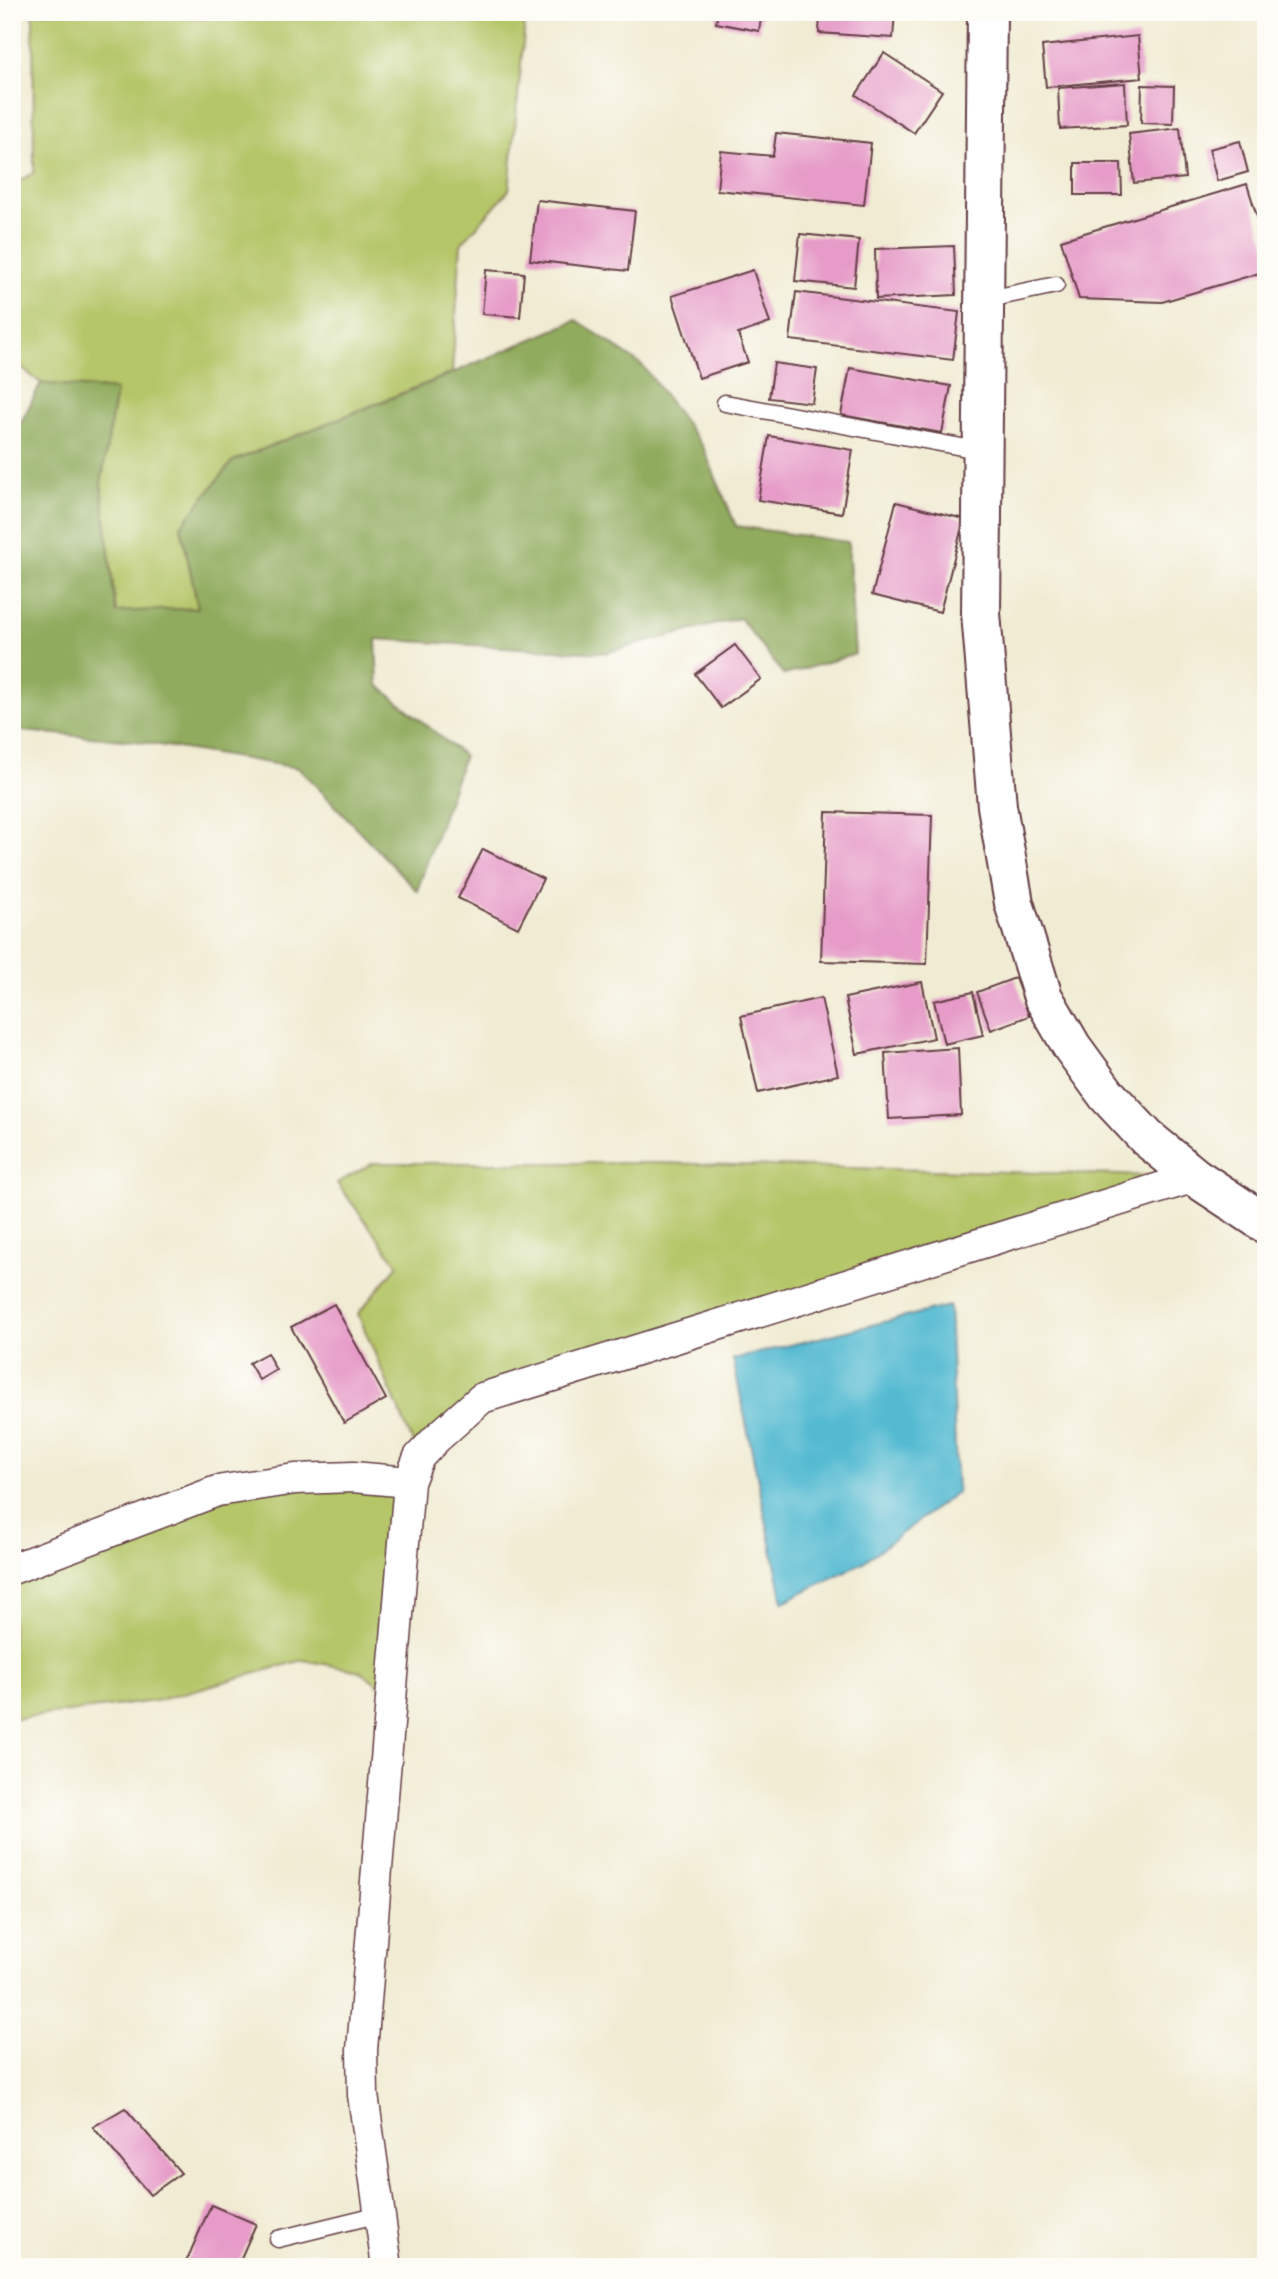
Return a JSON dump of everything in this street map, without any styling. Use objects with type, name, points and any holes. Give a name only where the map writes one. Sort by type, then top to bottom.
[{"type":"street","points":[[987,12],[981,613],[998,807],[1014,903],[1044,997],[1072,1047],[1107,1095],[1147,1138],[1195,1177],[1266,1224]]},
{"type":"street","points":[[387,2267],[363,2095],[362,2050],[409,1482],[419,1457],[436,1438],[482,1398],[1195,1177]]},
{"type":"street","points":[[12,1569],[217,1491],[295,1479],[353,1477],[409,1482]]},
{"type":"lane","points":[[984,300],[1056,285]]},
{"type":"lane","points":[[725,403],[983,451]]},
{"type":"lane","points":[[278,2239],[380,2214]]},
{"type":"green space","points":[[33,12],[98,12],[207,19],[206,12],[526,12],[509,190],[461,244],[452,373],[233,461],[181,526],[198,608],[116,612],[101,484],[116,390],[41,383],[12,361],[12,185],[34,173]]},
{"type":"green space","points":[[577,320],[643,366],[703,447],[736,526],[848,542],[855,654],[784,675],[740,618],[604,653],[376,639],[378,685],[464,756],[417,891],[299,768],[135,741],[12,730],[12,440],[41,383],[116,390],[101,484],[116,612],[198,608],[181,526],[233,461],[429,383]]},
{"type":"green space","points":[[373,1163],[659,1163],[1195,1177],[482,1398],[419,1457],[358,1314],[398,1265],[337,1183]]},
{"type":"green space","points":[[409,1482],[391,1695],[361,1671],[303,1660],[155,1701],[12,1719],[12,1569],[217,1491]]},
{"type":"water","points":[[949,1306],[957,1492],[862,1563],[783,1602],[733,1359]]},
{"type":"building","points":[[718,12],[762,12],[759,31],[716,23]]},
{"type":"building","points":[[820,12],[895,12],[893,38],[819,33]]},
{"type":"building","points":[[1096,12],[1152,12],[1150,17],[1096,15]]},
{"type":"building","points":[[1138,36],[1142,78],[1046,87],[1042,46]]},
{"type":"building","points":[[884,53],[942,91],[914,133],[856,95]]},
{"type":"building","points":[[1125,83],[1127,125],[1060,129],[1058,88]]},
{"type":"building","points":[[1142,85],[1174,86],[1173,124],[1141,123]]},
{"type":"building","points":[[1180,128],[1185,178],[1134,183],[1129,134]]},
{"type":"building","points":[[776,133],[871,143],[864,205],[717,190],[721,151],[773,156]]},
{"type":"building","points":[[1240,141],[1248,172],[1217,181],[1209,149]]},
{"type":"building","points":[[1075,163],[1121,163],[1122,195],[1075,195]]},
{"type":"building","points":[[1247,184],[1266,246],[1266,271],[1162,302],[1079,299],[1061,240]]},
{"type":"building","points":[[537,200],[635,211],[628,271],[530,260]]},
{"type":"building","points":[[800,234],[859,240],[854,287],[795,281]]},
{"type":"building","points":[[954,246],[956,295],[876,299],[875,249]]},
{"type":"building","points":[[486,270],[524,273],[520,317],[482,314]]},
{"type":"building","points":[[753,270],[770,323],[738,334],[748,362],[699,378],[672,296]]},
{"type":"building","points":[[796,292],[959,312],[953,360],[790,340]]},
{"type":"building","points":[[774,363],[817,369],[812,403],[769,398]]},
{"type":"building","points":[[850,368],[951,386],[942,433],[841,415]]},
{"type":"building","points":[[769,436],[853,450],[842,513],[758,500]]},
{"type":"building","points":[[896,502],[964,519],[940,612],[872,595]]},
{"type":"building","points":[[735,645],[761,679],[721,708],[695,674]]},
{"type":"building","points":[[826,812],[932,815],[927,964],[821,961]]},
{"type":"building","points":[[483,849],[543,879],[518,928],[458,898]]},
{"type":"building","points":[[1015,978],[1029,1016],[991,1030],[977,992]]},
{"type":"building","points":[[922,982],[934,1038],[857,1054],[845,998]]},
{"type":"building","points":[[973,992],[983,1035],[944,1044],[934,1001]]},
{"type":"building","points":[[821,998],[838,1075],[758,1093],[741,1016]]},
{"type":"building","points":[[958,1048],[961,1115],[889,1119],[885,1053]]},
{"type":"building","points":[[334,1304],[386,1399],[344,1423],[291,1327]]},
{"type":"building","points":[[267,1353],[276,1370],[259,1380],[249,1363]]},
{"type":"building","points":[[125,2108],[181,2173],[150,2195],[93,2127]]},
{"type":"building","points":[[211,2205],[256,2224],[237,2267],[196,2267],[186,2262]]}]
